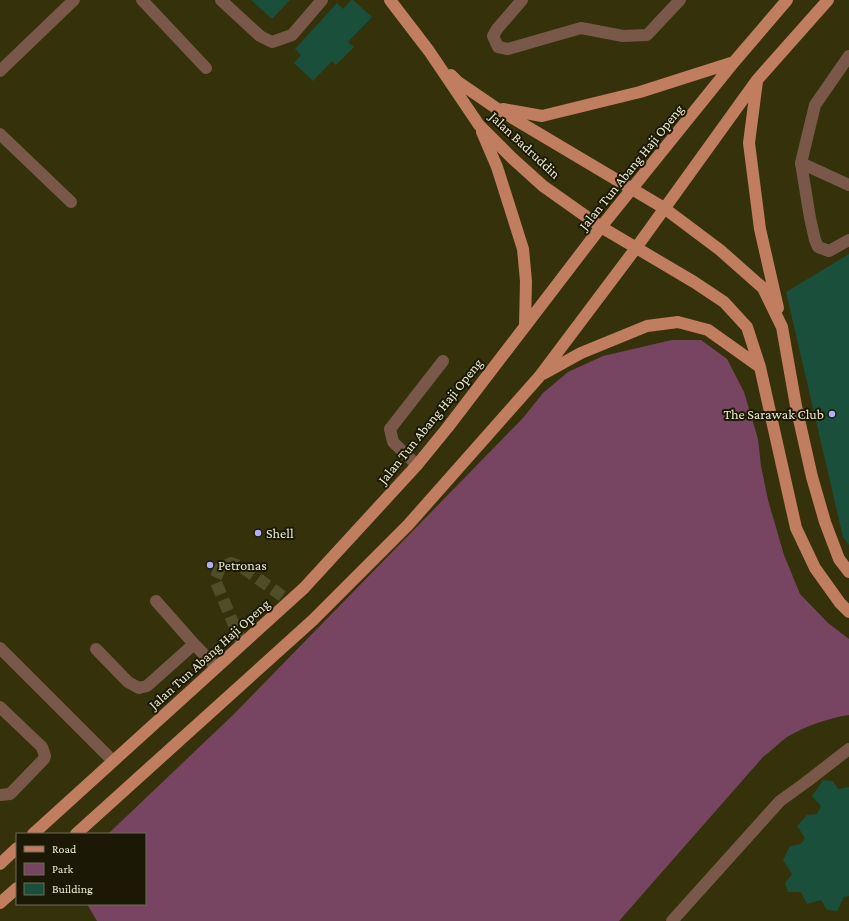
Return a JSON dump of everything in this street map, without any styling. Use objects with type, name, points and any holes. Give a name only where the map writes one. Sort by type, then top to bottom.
[{"type":"main road","name":"Jalan Badruddin","points":[[390,0],[429,51],[479,125],[512,158],[543,186],[601,227],[694,282],[724,302],[747,327],[760,367],[796,528],[815,568],[840,603],[849,612]]},
{"type":"main road","name":"Jalan Tun Abang Haji Openg","points":[[34,833],[304,588],[417,465],[526,326],[601,227],[734,62],[787,0]]},
{"type":"main road","points":[[77,833],[313,620],[408,525],[539,377],[636,248],[757,80],[828,0]]},
{"type":"main road","name":"Jalan Badruddin","points":[[429,51],[458,82],[496,108],[664,208],[720,250],[763,288],[782,327]]},
{"type":"main road","points":[[496,108],[542,116],[640,92],[734,62]]},
{"type":"main road","points":[[757,80],[749,143],[760,229],[782,327],[796,406],[812,477],[825,522],[836,552],[839,559],[849,572]]},
{"type":"main road","points":[[479,125],[497,167],[523,249],[526,281],[526,326]]},
{"type":"main road","points":[[539,377],[581,353],[648,326],[678,322],[708,330],[760,367]]},
{"type":"main road","points":[[2,861],[16,849]]},
{"type":"main road","points":[[0,903],[16,889]]},
{"type":"street","points":[[0,71],[74,0]]},
{"type":"street","points":[[142,0],[206,68]]},
{"type":"street","points":[[221,0],[260,36],[272,42],[292,35],[322,0]]},
{"type":"street","points":[[522,0],[497,29],[493,36],[498,47],[508,49],[581,28],[623,36],[647,35],[680,0]]},
{"type":"street","points":[[849,56],[815,105],[801,163],[810,218],[818,247],[829,251],[849,240]]},
{"type":"street","points":[[0,134],[71,202]]},
{"type":"street","points":[[801,163],[849,185]]},
{"type":"street","points":[[417,465],[393,442],[390,429],[443,361]]},
{"type":"street","points":[[156,601],[216,667]]},
{"type":"street","points":[[96,649],[128,682],[139,688],[147,686],[194,644]]},
{"type":"street","points":[[0,648],[113,761]]},
{"type":"street","points":[[0,707],[42,747],[45,756],[44,759],[10,794],[0,795]]},
{"type":"street","points":[[672,921],[780,801],[849,750]]},
{"type":"green space","points":[[672,340],[701,340],[727,359],[744,392],[758,439],[761,466],[768,500],[784,555],[800,594],[828,623],[849,639],[849,715],[825,720],[802,729],[787,737],[763,757],[619,921],[97,921],[88,905],[146,905],[146,833],[109,833],[233,715],[523,418],[543,393],[568,372],[603,356]]},
{"type":"building","points":[[251,0],[290,0],[272,19]]},
{"type":"building","points":[[351,0],[353,0],[372,17],[348,42],[354,47],[336,65],[332,61],[313,81],[294,63],[301,55],[295,49],[337,3],[343,9]]},
{"type":"building","name":"The Sarawak Club","points":[[849,254],[849,545],[843,537],[786,292]]},
{"type":"building","points":[[823,780],[833,781],[838,789],[849,787],[849,896],[844,897],[837,911],[827,910],[821,900],[807,904],[801,892],[788,892],[785,883],[792,874],[783,860],[790,846],[801,844],[805,838],[797,826],[807,815],[817,814],[821,806],[812,796]]},
{"type":"tunnel","points":[[242,644],[215,580],[220,568],[231,563],[242,567],[289,601]]},
{"type":"place","name":"The Sarawak Club","points":[[832,414]]},
{"type":"place","name":"Shell","points":[[258,533]]},
{"type":"place","name":"Petronas","points":[[210,565]]}]
